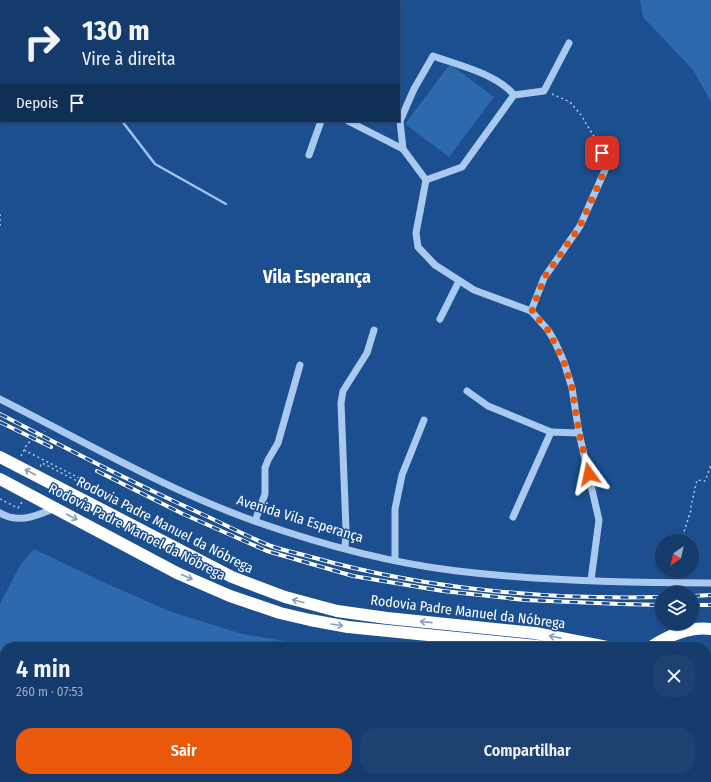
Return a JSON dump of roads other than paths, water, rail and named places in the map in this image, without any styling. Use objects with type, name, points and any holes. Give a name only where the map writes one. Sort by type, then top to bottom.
[{"type":"highway","name":"Rodovia Padre Manuel da Nóbrega","points":[[0,456],[232,577],[285,597],[337,611],[387,618],[535,633],[581,642]]},
{"type":"highway","name":"Rodovia Padre Manoel da Nóbrega","points":[[0,479],[177,573],[230,596],[280,613],[348,627],[497,642]]},
{"type":"highway","points":[[659,642],[670,635],[689,631],[711,629]]},
{"type":"street","points":[[426,180],[462,167],[514,95],[544,91],[569,43]]},
{"type":"street","points":[[403,149],[400,120],[414,89],[433,56],[478,71],[508,88],[514,95]]},
{"type":"street","points":[[309,154],[321,122]]},
{"type":"street","points":[[350,122],[403,149],[426,180],[416,233],[418,247],[435,265],[459,282],[474,290],[532,311],[548,330],[564,362],[572,388],[579,433],[600,520],[591,580]]},
{"type":"street","points":[[532,311],[544,278],[580,226],[605,170],[606,161],[599,145]]},
{"type":"street","points":[[440,319],[459,282]]},
{"type":"street","points":[[345,548],[346,529],[340,403],[343,391],[367,353],[374,330]]},
{"type":"street","points":[[255,521],[265,494],[265,468],[278,443],[300,365]]},
{"type":"street","points":[[467,391],[488,406],[551,432],[579,433]]},
{"type":"street","name":"Avenida Vila Esperança","points":[[0,399],[153,477],[197,497],[255,521],[293,534],[345,548],[395,560],[456,571],[531,577],[632,582],[711,583]]},
{"type":"street","points":[[395,560],[395,510],[399,489],[402,475],[424,420]]},
{"type":"street","points":[[513,516],[551,432]]},
{"type":"street","points":[[0,513],[19,519],[32,517],[55,508]]},
{"type":"waterway","points":[[123,122],[155,164],[226,204]]},
{"type":"railway","points":[[0,414],[152,491],[271,546],[357,569],[443,585],[575,597],[655,597]]},
{"type":"railway","points":[[0,422],[51,447]]},
{"type":"railway","points":[[97,471],[183,514],[267,551],[353,576],[443,591],[525,600],[655,605]]},
{"type":"railway","points":[[699,596],[711,595]]},
{"type":"railway","points":[[699,605],[711,605]]},
{"type":"district","name":"Vila Esperança","points":[[317,277]]}]
